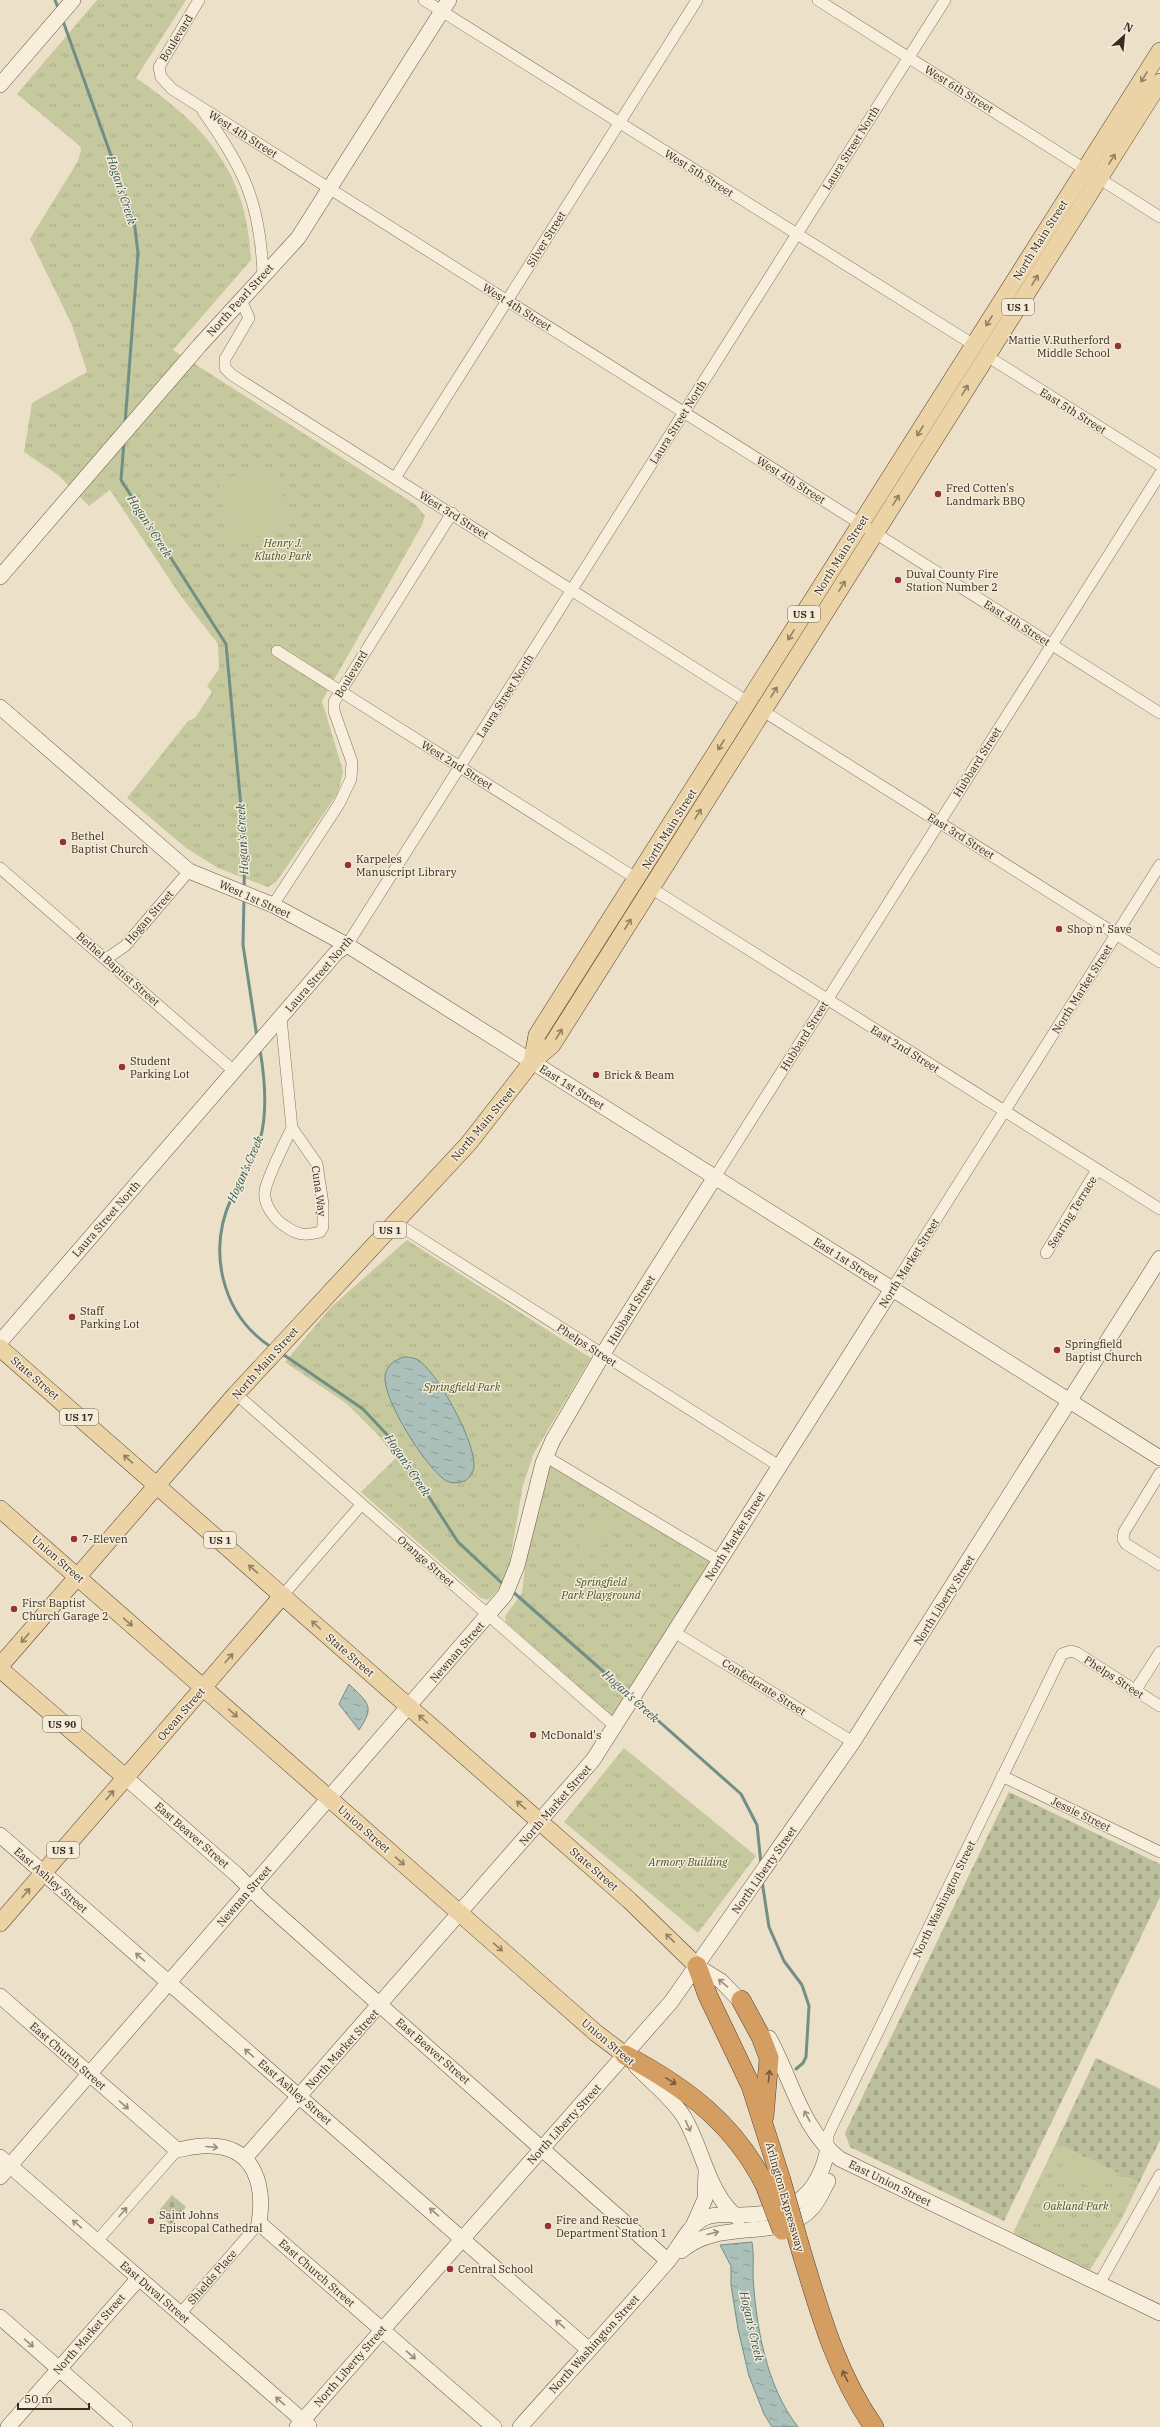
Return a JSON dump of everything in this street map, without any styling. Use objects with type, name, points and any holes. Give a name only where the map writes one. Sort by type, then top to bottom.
[{"type":"highway","name":"Arlington Expressway","points":[[697,1966],[706,1992],[744,2071],[765,2128],[773,2182],[794,2249],[832,2348],[859,2418],[874,2427]]},
{"type":"highway","points":[[740,2000],[761,2037],[769,2058],[765,2128]]},
{"type":"highway","name":"Arlington Expressway","points":[[625,2055],[677,2085],[705,2106],[740,2143],[773,2182]]},
{"type":"main road","name":"North Main Street","points":[[532,1062],[537,1036],[637,879],[756,706],[868,529],[980,350],[1085,170],[1160,51]]},
{"type":"main road","name":"North Main Street","points":[[980,350],[1099,178],[1160,82]]},
{"type":"main road","name":"North Main Street","points":[[0,1668],[236,1394],[469,1143],[532,1062],[552,1045],[651,888],[756,706]]},
{"type":"main road","name":"State Street","points":[[0,1348],[283,1595],[651,1920],[697,1966]]},
{"type":"main road","name":"Union Street","points":[[0,1509],[596,2033],[625,2055]]},
{"type":"main road","name":"Ocean Street","points":[[0,1923],[283,1595]]},
{"type":"main road","name":"US 90","points":[[0,1668],[125,1778]]},
{"type":"street","points":[[0,85],[73,0]]},
{"type":"street","name":"Boulevard","points":[[161,78],[159,67],[161,61],[199,0]]},
{"type":"street","name":"West 5th Street","points":[[424,0],[445,6],[619,122],[980,350]]},
{"type":"street","name":"Silver Street","points":[[395,478],[697,0]]},
{"type":"street","name":"West 6th Street","points":[[818,0],[1160,217]]},
{"type":"street","name":"Laura Street North","points":[[0,1342],[336,953],[347,945],[945,0]]},
{"type":"street","name":"North Pearl Street","points":[[0,577],[149,403],[263,274],[298,238],[445,6]]},
{"type":"street","name":"West 4th Street","points":[[161,78],[172,89],[868,529]]},
{"type":"street","points":[[201,107],[239,166],[251,193],[260,235],[263,274]]},
{"type":"street","name":"West 3rd Street","points":[[241,300],[249,318],[225,359],[225,368],[232,375],[756,706]]},
{"type":"street","name":"East 5th Street","points":[[980,350],[1160,465]]},
{"type":"street","name":"Hubbard Street","points":[[488,1616],[505,1594],[512,1581],[545,1456],[604,1356],[609,1344],[1160,474]]},
{"type":"street","name":"Boulevard","points":[[272,906],[339,804],[351,779],[352,762],[334,711],[334,702],[452,513]]},
{"type":"street","name":"East 4th Street","points":[[868,529],[1160,713]]},
{"type":"street","name":"West 2nd Street","points":[[277,651],[637,879]]},
{"type":"street","name":"East 3rd Street","points":[[756,706],[1160,962]]},
{"type":"street","name":"West 1st Street","points":[[0,708],[189,871],[256,898],[347,945],[532,1062]]},
{"type":"street","name":"North Market Street","points":[[245,2158],[461,1914],[583,1773],[616,1727],[674,1632],[1160,865]]},
{"type":"street","name":"Bethel Baptist Street","points":[[0,868],[234,1071]]},
{"type":"street","name":"Hogan Street","points":[[106,959],[125,946],[189,871]]},
{"type":"street","name":"East 2nd Street","points":[[651,888],[1160,1209]]},
{"type":"street","name":"Cuna Way","points":[[281,1018],[292,1128],[265,1191],[268,1205],[277,1221],[297,1234],[311,1234],[320,1232],[323,1227],[323,1204],[317,1164],[292,1128]]},
{"type":"street","name":"East 1st Street","points":[[532,1062],[1160,1458]]},
{"type":"street","name":"Searing Terrace","points":[[1046,1254],[1097,1170]]},
{"type":"street","name":"Phelps Street","points":[[396,1223],[779,1466]]},
{"type":"street","name":"North Liberty Street","points":[[303,2425],[382,2330],[660,2016],[697,1966],[853,1742],[1160,1258]]},
{"type":"street","name":"Orange Street","points":[[236,1394],[616,1727]]},
{"type":"street","points":[[545,1456],[720,1561]]},
{"type":"street","points":[[1160,1473],[1124,1532],[1123,1539],[1126,1544],[1160,1565]]},
{"type":"street","name":"Ocean Street","points":[[283,1595],[361,1505]]},
{"type":"street","name":"Newnan Street","points":[[0,2177],[5,2161],[89,2074],[488,1616]]},
{"type":"street","name":"Confederate Street","points":[[674,1632],[853,1742]]},
{"type":"street","name":"Phelps Street","points":[[1066,1651],[1077,1653],[1160,1706]]},
{"type":"street","name":"North Washington Street","points":[[520,2427],[668,2261],[691,2229],[707,2217],[774,2211],[800,2201],[818,2181],[828,2148],[831,2128],[1058,1660],[1066,1651]]},
{"type":"street","points":[[1135,1691],[1160,1652]]},
{"type":"street","name":"Jessie Street","points":[[1002,1776],[1160,1852]]},
{"type":"street","name":"East Beaver Street","points":[[125,1778],[251,1888],[380,2006],[668,2261]]},
{"type":"street","name":"East Ashley Street","points":[[0,1835],[589,2350]]},
{"type":"street","name":"East Union Street","points":[[697,1966],[721,1981],[740,2000],[766,2032],[809,2120],[828,2148],[849,2164],[1160,2314]]},
{"type":"street","name":"East Church Street","points":[[0,1996],[177,2150]]},
{"type":"street","name":"Union Street","points":[[625,2055],[681,2113],[724,2203],[734,2214],[746,2223],[757,2228]]},
{"type":"street","points":[[97,2241],[177,2150],[211,2146],[228,2149],[245,2158],[255,2173],[261,2189],[259,2223]]},
{"type":"street","name":"North Washington Street","points":[[668,2261],[689,2244],[702,2236],[721,2231],[791,2223],[814,2206],[830,2173],[831,2161],[828,2148]]},
{"type":"street","name":"East Duval Street","points":[[5,2161],[180,2314],[303,2425]]},
{"type":"street","name":"Union Street","points":[[691,2229],[705,2198],[707,2184],[705,2166]]},
{"type":"street","points":[[1099,2284],[1159,2177]]},
{"type":"street","name":"East Church Street","points":[[259,2223],[494,2427]]},
{"type":"street","name":"Shields Place","points":[[180,2314],[259,2223]]},
{"type":"street","name":"North Market Street","points":[[8,2427],[139,2278]]},
{"type":"street","points":[[0,2317],[126,2427]]},
{"type":"green space","name":"Henry J. Klutho Park","points":[[97,0],[186,0],[136,78],[183,114],[202,133],[218,154],[231,176],[241,201],[248,229],[251,260],[173,350],[416,505],[425,516],[421,527],[322,701],[343,771],[338,793],[276,882],[268,887],[218,868],[186,848],[127,798],[188,721],[195,718],[212,692],[207,686],[219,669],[218,644],[180,595],[110,490],[89,506],[58,475],[24,452],[32,403],[87,372],[72,325],[30,239],[78,161],[81,150],[80,146],[17,94]]},
{"type":"green space","points":[[278,470],[286,528],[231,543],[218,478]]},
{"type":"green space","name":"Springfield Park","points":[[407,1240],[591,1358],[534,1453],[523,1485],[509,1566],[499,1589],[488,1600],[481,1598],[361,1492],[396,1458],[379,1436],[347,1404],[285,1362],[330,1308]]},
{"type":"green space","name":"Springfield Park Playground","points":[[551,1466],[711,1562],[612,1716],[506,1622],[505,1616],[522,1593],[525,1567],[546,1474]]},
{"type":"green space","points":[[599,1510],[617,1521],[596,1556],[578,1545]]},
{"type":"green space","name":"Armory Building","points":[[624,1748],[756,1856],[698,1933],[564,1822]]},
{"type":"green space","points":[[1009,1792],[1160,1864],[1160,1897],[1004,2221],[850,2147],[845,2133]]},
{"type":"green space","points":[[1096,2058],[1160,2089],[1160,2140],[1139,2183],[1056,2143]]},
{"type":"green space","name":"Oakland Park","points":[[1056,2143],[1139,2183],[1121,2220],[1090,2270],[1013,2233]]},
{"type":"green space","points":[[1070,2151],[1107,2169],[1098,2190],[1060,2173]]},
{"type":"green space","points":[[172,2195],[186,2207],[171,2225],[157,2213]]},
{"type":"water","points":[[404,1357],[421,1362],[429,1370],[446,1395],[463,1426],[473,1455],[474,1466],[470,1476],[465,1481],[452,1483],[445,1480],[416,1447],[397,1415],[390,1400],[385,1375],[392,1363]]},
{"type":"water","points":[[349,1684],[361,1696],[368,1706],[367,1716],[359,1730],[339,1704]]},
{"type":"water","points":[[752,2242],[754,2295],[760,2335],[770,2374],[787,2411],[798,2427],[772,2427],[764,2414],[749,2376],[738,2329],[731,2285],[731,2266],[720,2245]]},
{"type":"waterway","name":"Hogan's Creek","points":[[55,0],[59,10]]},
{"type":"waterway","name":"Hogan's Creek","points":[[63,21],[134,220],[138,253],[125,424]]},
{"type":"waterway","name":"Hogan's Creek","points":[[124,441],[121,480],[226,644],[245,851],[244,888]]},
{"type":"waterway","name":"Hogan's Creek","points":[[244,897],[243,945],[257,1037]]},
{"type":"waterway","name":"Hogan's Creek","points":[[260,1050],[265,1095],[263,1129],[255,1155],[235,1190],[224,1217],[220,1259],[223,1280],[230,1299],[240,1317],[254,1333],[271,1347]]},
{"type":"waterway","name":"Hogan's Creek","points":[[281,1353],[363,1409],[393,1441],[458,1542],[504,1585]]},
{"type":"waterway","name":"Hogan's Creek","points":[[512,1591],[629,1694]]},
{"type":"waterway","name":"Hogan's Creek","points":[[636,1701],[741,1794],[757,1825],[761,1864]]},
{"type":"waterway","name":"Hogan's Creek","points":[[762,1881],[769,1927],[784,1961],[802,1985],[809,2006],[806,2057],[803,2063],[796,2069]]},
{"type":"place","name":"Mattie V.Rutherford Middle School","points":[[1118,346]]},
{"type":"place","name":"Fred Cotten's Landmark BBQ","points":[[938,494]]},
{"type":"place","name":"Duval County Fire Station Number 2","points":[[898,580]]},
{"type":"place","name":"Bethel Baptist Church","points":[[63,842]]},
{"type":"place","name":"Karpeles Manuscript Library","points":[[348,865]]},
{"type":"place","name":"Shop n' Save","points":[[1059,929]]},
{"type":"place","name":"Student Parking Lot","points":[[122,1067]]},
{"type":"place","name":"Brick & Beam","points":[[596,1075]]},
{"type":"place","name":"Staff Parking Lot","points":[[72,1317]]},
{"type":"place","name":"Springfield Baptist Church","points":[[1057,1350]]},
{"type":"place","name":"7-Eleven","points":[[74,1539]]},
{"type":"place","name":"First Baptist Church Garage 2","points":[[14,1609]]},
{"type":"place","name":"McDonald's","points":[[533,1735]]},
{"type":"place","name":"Saint Johns Episcopal Cathedral","points":[[151,2221]]},
{"type":"place","name":"Fire and Rescue Department Station 1","points":[[548,2226]]},
{"type":"place","name":"Central School","points":[[450,2269]]}]
